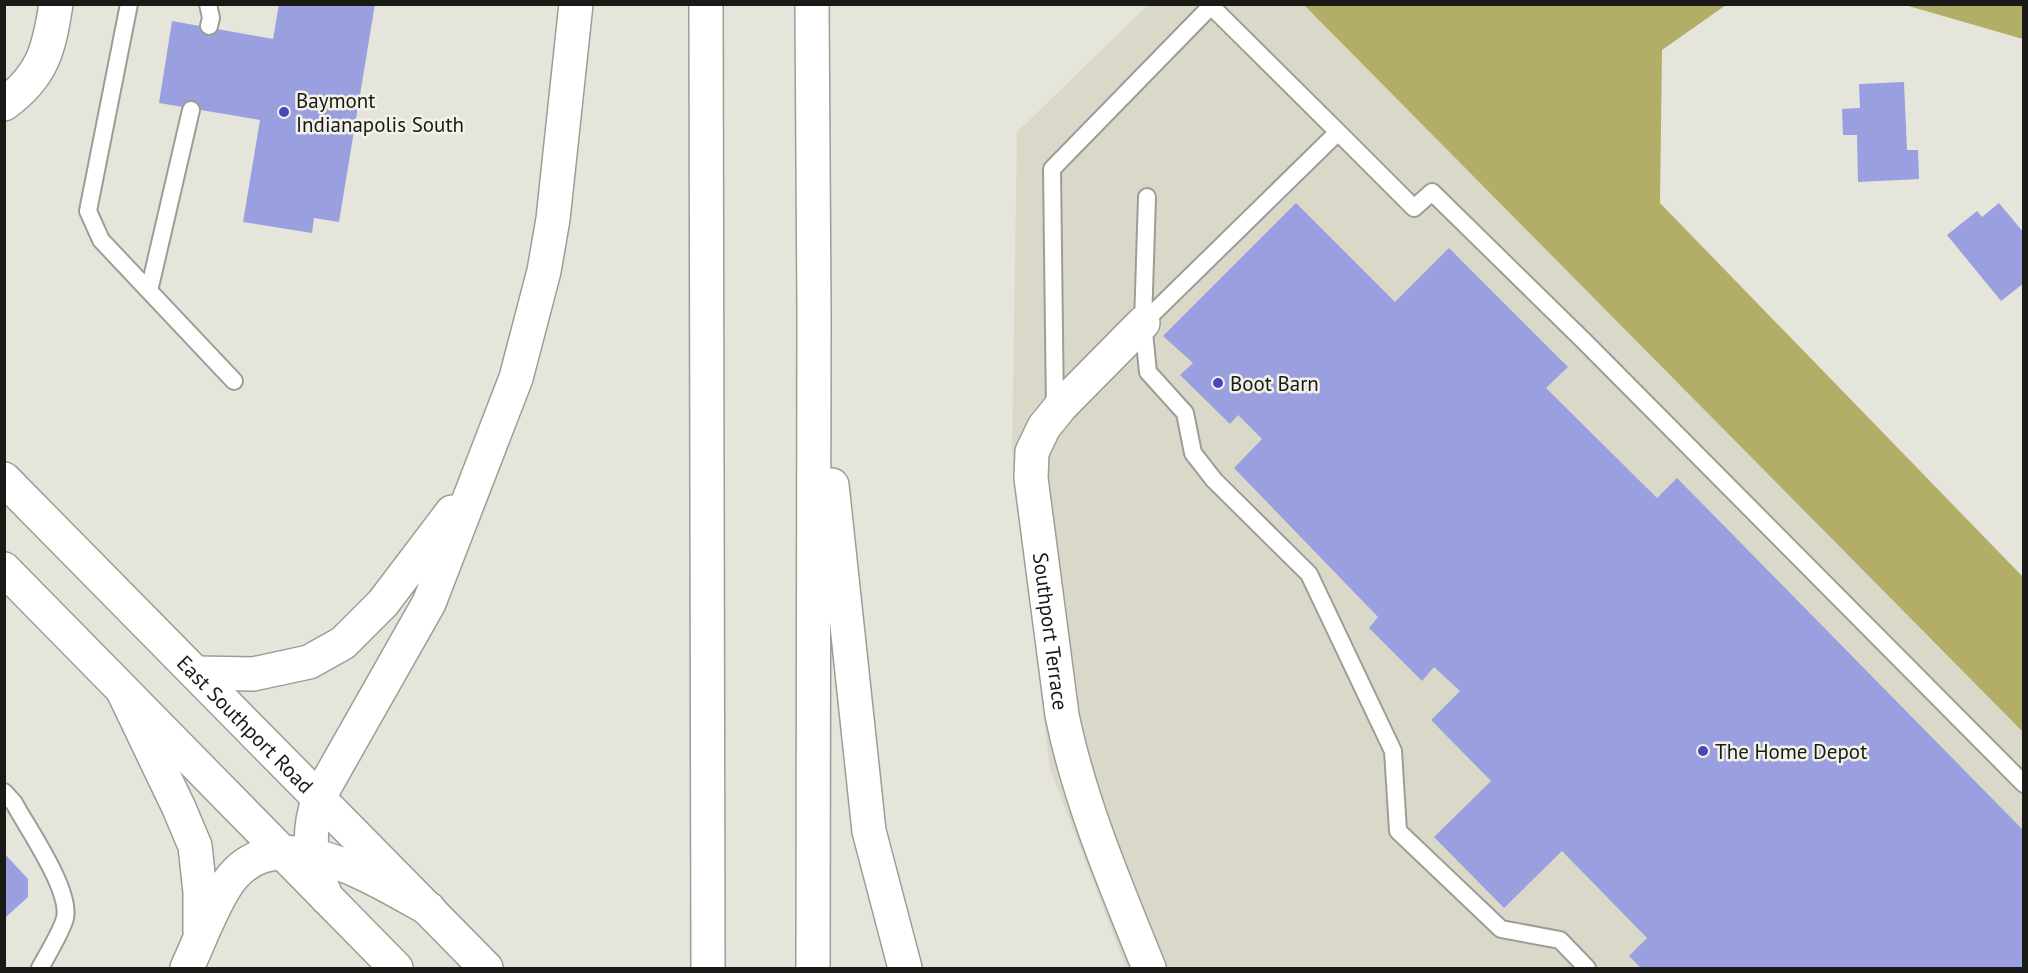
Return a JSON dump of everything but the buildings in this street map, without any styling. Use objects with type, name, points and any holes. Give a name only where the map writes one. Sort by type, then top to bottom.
[{"type":"main road","points":[[4,104],[17,95],[43,62],[50,42],[56,4]]},
{"type":"main road","points":[[297,854],[319,797],[429,603],[516,378],[544,271],[555,208],[576,4]]},
{"type":"main road","points":[[706,4],[708,969]]},
{"type":"main road","points":[[812,4],[813,969]]},
{"type":"main road","points":[[814,313],[869,831],[905,969]]},
{"type":"main road","name":"Southport Terrace","points":[[1143,323],[1044,427],[1032,452],[1031,478],[1062,715],[1070,752],[1081,789],[1149,969]]},
{"type":"main road","name":"East Southport Road","points":[[4,479],[486,969]]},
{"type":"main road","points":[[196,673],[253,674],[309,662],[343,643],[383,603],[475,481]]},
{"type":"main road","points":[[4,569],[123,691],[297,854],[327,898],[396,969]]},
{"type":"main road","points":[[123,691],[180,808],[195,846],[200,892],[200,939]]},
{"type":"main road","points":[[187,969],[224,887],[244,866],[259,857],[297,854],[329,859],[365,873],[429,909]]},
{"type":"lane","points":[[129,4],[87,211],[101,240],[234,381]]},
{"type":"lane","points":[[208,4],[211,18],[209,26]]},
{"type":"lane","points":[[1055,415],[1052,169],[1211,6],[1414,208],[1432,192],[1584,341],[2024,784]]},
{"type":"lane","points":[[149,291],[191,110]]},
{"type":"lane","points":[[1143,323],[1338,132]]},
{"type":"lane","points":[[1147,197],[1143,323],[1148,372],[1185,413],[1193,453],[1214,480],[1309,574],[1393,751],[1398,831],[1501,929],[1560,940],[1587,969]]},
{"type":"lane","points":[[4,792],[14,803],[60,884],[65,900],[65,918],[40,969]]},
{"type":"shaded area","points":[[1148,5],[1304,5],[2023,732],[2023,968],[1126,968],[1050,769],[1012,452],[1017,132]]},
{"type":"shaded area","points":[[1304,5],[1726,5],[1662,50],[1660,203],[2023,577],[2023,732]]},
{"type":"shaded area","points":[[1905,5],[2023,5],[2023,39]]},
{"type":"place","name":"Baymont Indianapolis South","points":[[284,112]]},
{"type":"place","name":"Boot Barn","points":[[1218,383]]},
{"type":"place","name":"The Home Depot","points":[[1703,751]]}]
